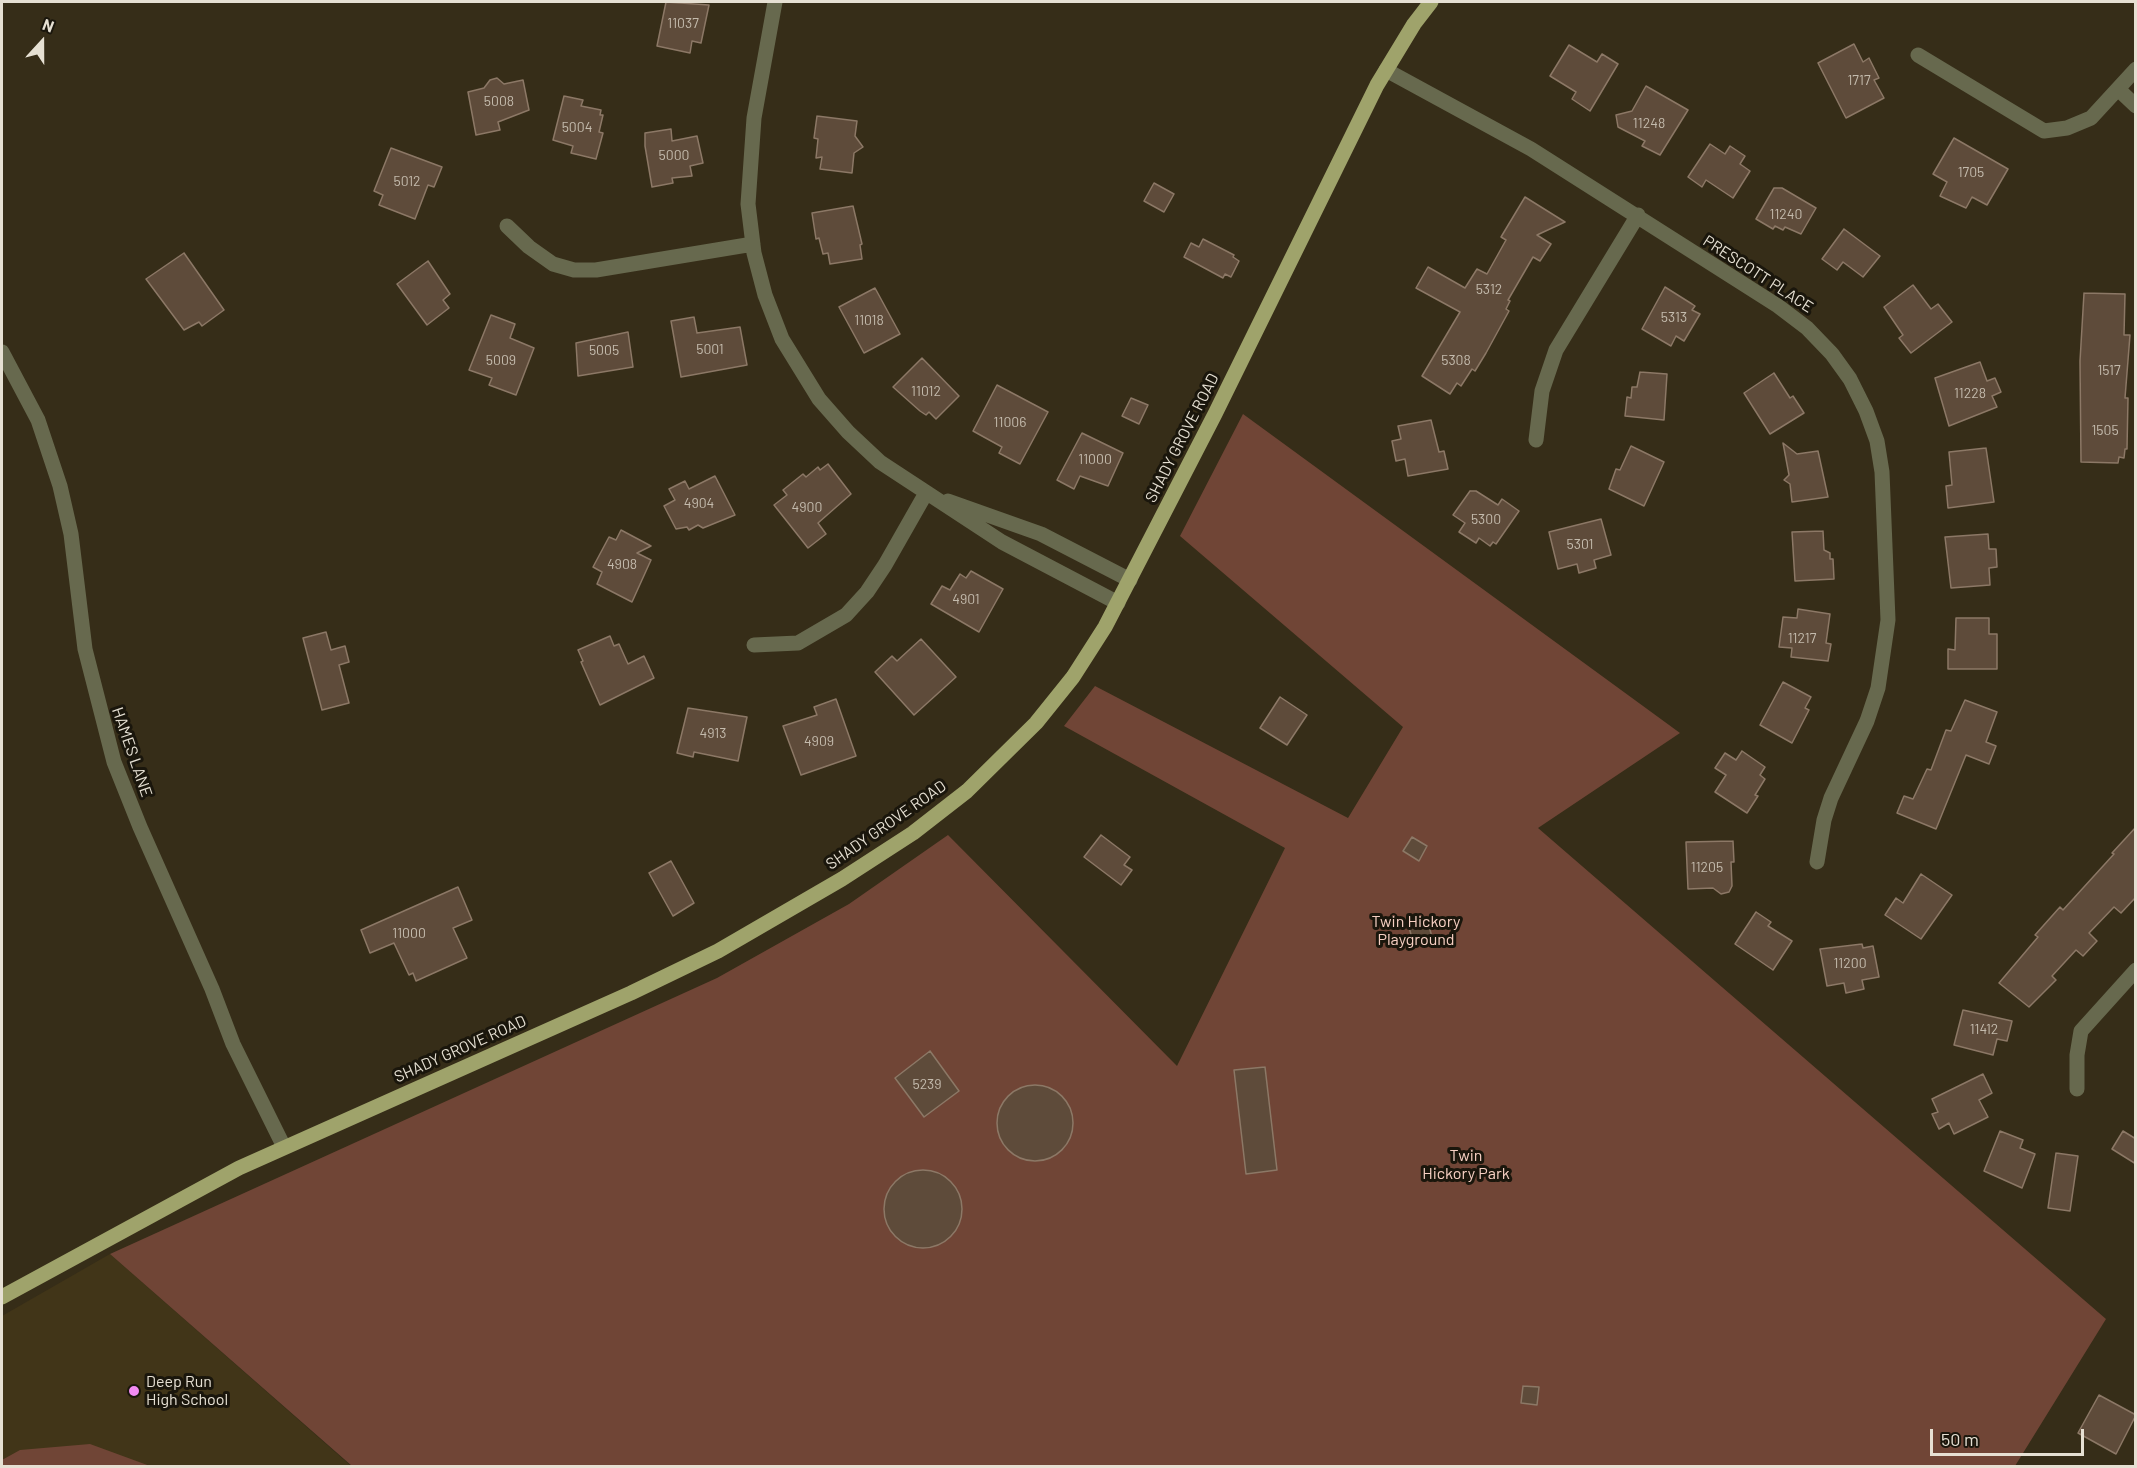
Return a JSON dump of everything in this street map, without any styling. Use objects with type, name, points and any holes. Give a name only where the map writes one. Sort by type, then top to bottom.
[{"type":"main road","name":"SHADY GROVE ROAD","points":[[2,1297],[239,1168],[631,993],[718,951],[812,897],[913,833],[967,791],[1036,723],[1073,677],[1118,603],[1386,70],[1431,2]]},
{"type":"street","points":[[775,2],[754,118],[748,204],[753,244],[765,295],[782,339],[819,399],[848,432],[880,462],[1002,542],[1118,603]]},
{"type":"street","points":[[1918,55],[2044,131],[2067,128],[2091,118],[2136,69]]},
{"type":"street","name":"PRESCOTT PLACE","points":[[1386,70],[1531,149],[1778,306],[1807,328],[1832,354],[1850,379],[1866,411],[1876,441],[1882,472],[1888,620],[1886,650],[1878,688],[1867,721],[1831,798],[1824,820],[1817,862]]},
{"type":"street","points":[[2118,89],[2136,106]]},
{"type":"street","points":[[1536,440],[1542,391],[1556,350],[1638,215]]},
{"type":"street","points":[[507,226],[529,247],[553,264],[574,270],[596,270],[753,244]]},
{"type":"street","name":"HAMES LANE","points":[[2,352],[38,420],[60,486],[71,534],[85,649],[114,762],[233,1044],[284,1148]]},
{"type":"street","points":[[926,492],[1041,534],[1130,580]]},
{"type":"street","points":[[754,645],[798,643],[846,615],[867,592],[879,574],[926,492]]},
{"type":"street","points":[[2078,1089],[2077,1055],[2081,1030],[2136,970]]},
{"type":"shaded area","name":"Deep Run High School","points":[[110,1254],[351,1466],[2,1466],[2,1316]]},
{"type":"green space","name":"Twin Hickory Park","points":[[1243,414],[1680,733],[1538,828],[2106,1319],[2015,1466],[352,1466],[110,1254],[717,978],[849,904],[948,835],[1177,1066],[1285,848],[1064,726],[1095,686],[1348,818],[1403,727],[1180,536]]},
{"type":"green space","points":[[90,1444],[150,1466],[2,1466],[2,1460],[20,1450]]},
{"type":"building","points":[[666,2],[709,5],[701,43],[692,41],[690,53],[657,46]]},
{"type":"building","points":[[1854,44],[1863,62],[1869,58],[1879,78],[1874,80],[1884,98],[1846,118],[1818,63]]},
{"type":"building","points":[[1569,45],[1597,62],[1602,54],[1618,64],[1590,111],[1572,99],[1576,92],[1550,76]]},
{"type":"building","points":[[497,78],[504,84],[523,80],[529,110],[498,122],[500,130],[476,135],[468,92],[484,88],[490,80]]},
{"type":"building","points":[[1646,86],[1688,110],[1660,155],[1642,146],[1645,141],[1618,127],[1616,115],[1632,111]]},
{"type":"building","points":[[564,96],[583,100],[581,106],[601,110],[600,115],[603,115],[599,132],[603,133],[596,159],[571,153],[573,146],[553,140]]},
{"type":"building","points":[[817,116],[857,121],[855,136],[863,147],[854,153],[852,173],[820,169],[822,157],[816,158],[818,139],[814,138]]},
{"type":"building","points":[[671,129],[672,141],[697,136],[703,163],[690,166],[692,176],[672,178],[673,183],[652,187],[645,133]]},
{"type":"building","points":[[1954,138],[2008,169],[1987,205],[1972,197],[1966,208],[1940,196],[1947,182],[1933,174]]},
{"type":"building","points":[[1710,144],[1725,154],[1730,146],[1745,156],[1740,164],[1750,171],[1733,198],[1706,180],[1702,187],[1688,177]]},
{"type":"building","points":[[391,148],[442,167],[434,187],[428,185],[415,219],[379,205],[383,195],[374,191]]},
{"type":"building","points":[[1154,183],[1174,194],[1164,212],[1144,201]]},
{"type":"building","points":[[1774,188],[1782,188],[1816,208],[1801,234],[1785,227],[1783,230],[1775,226],[1773,229],[1756,219]]},
{"type":"building","points":[[1525,197],[1565,222],[1537,235],[1551,244],[1540,261],[1533,257],[1508,300],[1510,301],[1506,309],[1509,311],[1475,371],[1472,369],[1461,386],[1457,383],[1450,394],[1422,376],[1460,312],[1416,288],[1428,267],[1465,288],[1477,269],[1487,274],[1506,240],[1501,237]]},
{"type":"building","points":[[853,206],[862,244],[860,245],[862,259],[830,264],[828,253],[823,254],[819,238],[816,239],[812,213]]},
{"type":"building","points":[[1844,229],[1880,256],[1863,277],[1843,262],[1837,270],[1822,259]]},
{"type":"building","points":[[1203,239],[1234,255],[1233,257],[1239,261],[1231,277],[1225,274],[1223,278],[1184,257],[1191,243],[1199,247]]},
{"type":"building","points":[[184,253],[224,310],[202,326],[199,322],[184,330],[146,279]]},
{"type":"building","points":[[428,261],[450,294],[443,300],[449,308],[427,325],[397,284]]},
{"type":"building","points":[[1913,285],[1931,309],[1938,304],[1952,322],[1911,353],[1899,338],[1903,335],[1884,307]]},
{"type":"building","points":[[1665,287],[1695,306],[1692,310],[1700,314],[1684,341],[1676,336],[1671,346],[1642,329]]},
{"type":"building","points":[[875,288],[900,334],[864,353],[839,307]]},
{"type":"building","points":[[2084,293],[2125,294],[2124,335],[2130,335],[2125,398],[2128,398],[2127,449],[2125,449],[2124,458],[2119,457],[2118,463],[2081,462],[2080,361]]},
{"type":"building","points":[[491,315],[515,324],[510,338],[534,348],[516,395],[489,385],[492,378],[469,370]]},
{"type":"building","points":[[694,317],[697,333],[740,327],[747,365],[681,377],[671,321]]},
{"type":"building","points":[[628,332],[633,367],[578,376],[576,343]]},
{"type":"building","points":[[922,358],[959,396],[936,419],[929,412],[926,415],[920,411],[893,387]]},
{"type":"building","points":[[1980,362],[1987,381],[1995,378],[2001,392],[1992,396],[1997,407],[1949,426],[1935,378]]},
{"type":"building","points":[[1640,372],[1667,374],[1664,420],[1625,416],[1627,397],[1631,398],[1632,387],[1637,387]]},
{"type":"building","points":[[1774,373],[1790,398],[1793,396],[1804,413],[1770,434],[1744,393]]},
{"type":"building","points":[[997,385],[1048,412],[1020,464],[999,453],[1002,447],[973,431]]},
{"type":"building","points":[[1131,398],[1148,405],[1139,424],[1122,416]]},
{"type":"building","points":[[1431,420],[1439,452],[1444,451],[1448,469],[1408,476],[1405,459],[1396,461],[1392,441],[1401,439],[1398,426]]},
{"type":"building","points":[[1082,433],[1123,453],[1108,486],[1080,476],[1074,489],[1057,480]]},
{"type":"building","points":[[1783,443],[1797,454],[1818,451],[1828,497],[1792,502],[1790,484],[1784,480],[1789,475]]},
{"type":"building","points":[[1631,446],[1664,462],[1644,506],[1609,489],[1616,469],[1620,470]]},
{"type":"building","points":[[1986,448],[1994,502],[1948,508],[1946,486],[1952,485],[1949,452]]},
{"type":"building","points":[[828,464],[851,494],[818,523],[826,534],[808,548],[774,505],[787,495],[783,490],[803,474],[806,477],[818,467],[820,470]]},
{"type":"building","points":[[715,476],[735,515],[703,528],[698,525],[689,530],[687,527],[676,529],[664,506],[675,500],[669,489],[685,481],[689,489]]},
{"type":"building","points":[[1470,491],[1476,491],[1498,505],[1502,499],[1519,511],[1496,544],[1493,542],[1490,546],[1479,538],[1476,543],[1459,532],[1465,523],[1453,515]]},
{"type":"building","points":[[1601,519],[1611,555],[1594,560],[1596,568],[1579,573],[1577,564],[1558,569],[1549,532]]},
{"type":"building","points":[[621,530],[651,546],[637,553],[651,560],[632,602],[597,584],[602,572],[593,567],[609,537],[616,540]]},
{"type":"building","points":[[1823,531],[1824,550],[1830,553],[1830,559],[1833,559],[1834,579],[1795,581],[1792,532]]},
{"type":"building","points":[[1988,534],[1989,549],[1996,549],[1997,567],[1989,568],[1990,585],[1951,588],[1945,537]]},
{"type":"building","points":[[971,571],[1003,589],[979,632],[931,604],[942,586],[950,590],[960,574],[966,578]]},
{"type":"building","points":[[1798,609],[1830,614],[1826,643],[1831,644],[1828,661],[1791,657],[1792,648],[1779,647],[1783,617],[1797,618]]},
{"type":"building","points":[[1956,618],[1989,618],[1989,634],[1997,634],[1997,669],[1948,669],[1948,649],[1955,650]]},
{"type":"building","points":[[326,632],[331,650],[345,646],[349,662],[339,665],[349,703],[322,710],[303,638]]},
{"type":"building","points":[[610,636],[614,646],[619,644],[628,664],[644,656],[654,678],[600,705],[578,650]]},
{"type":"building","points":[[921,639],[956,677],[914,715],[875,672],[892,656],[897,661]]},
{"type":"building","points":[[1783,682],[1811,697],[1805,708],[1809,710],[1792,743],[1760,725]]},
{"type":"building","points":[[1280,697],[1307,715],[1287,745],[1260,728]]},
{"type":"building","points":[[836,699],[856,756],[801,775],[783,726],[817,715],[814,707]]},
{"type":"building","points":[[1965,700],[1997,712],[1986,742],[1996,746],[1989,764],[1966,755],[1936,829],[1897,813],[1904,796],[1913,799],[1927,769],[1931,770],[1946,730],[1951,731]]},
{"type":"building","points":[[688,708],[747,717],[738,761],[694,752],[693,757],[677,753]]},
{"type":"building","points":[[1742,751],[1765,767],[1760,775],[1765,779],[1747,813],[1715,792],[1726,775],[1715,768],[1725,753],[1736,760]]},
{"type":"building","points":[[2136,827],[2136,897],[2121,913],[2114,907],[2089,933],[2097,941],[2083,956],[2076,950],[2052,976],[2056,980],[2029,1007],[1999,983],[2038,937],[2035,935],[2060,907],[2063,910]]},
{"type":"building","points":[[1101,835],[1130,857],[1124,865],[1132,870],[1121,885],[1084,857]]},
{"type":"building","points":[[1412,837],[1427,846],[1419,861],[1403,851]]},
{"type":"building","points":[[1733,841],[1734,862],[1731,862],[1732,886],[1729,892],[1721,894],[1713,888],[1688,889],[1686,842]]},
{"type":"building","points":[[671,861],[694,903],[673,916],[649,873]]},
{"type":"building","points":[[1921,874],[1952,895],[1921,939],[1885,915],[1896,898],[1903,903]]},
{"type":"building","points":[[458,887],[472,920],[453,928],[467,958],[416,981],[413,973],[409,975],[394,943],[370,953],[361,930]]},
{"type":"building","points":[[1756,912],[1771,922],[1768,926],[1792,941],[1773,970],[1735,944]]},
{"type":"building","points":[[1428,922],[1433,941],[1414,946],[1409,927]]},
{"type":"building","points":[[1862,944],[1863,948],[1873,946],[1879,977],[1862,980],[1864,989],[1846,993],[1844,983],[1827,986],[1820,949]]},
{"type":"building","points":[[1963,1010],[2012,1021],[2007,1041],[1997,1039],[1993,1055],[1954,1045]]},
{"type":"building","points":[[930,1051],[959,1091],[924,1117],[895,1078]]},
{"type":"building","points":[[1265,1067],[1277,1170],[1246,1174],[1234,1070]]},
{"type":"building","points":[[1983,1074],[1992,1093],[1979,1100],[1988,1117],[1954,1134],[1949,1123],[1939,1129],[1932,1114],[1938,1112],[1932,1099]]},
{"type":"building","points":[[1028,1085],[1042,1085],[1056,1091],[1067,1102],[1073,1116],[1070,1138],[1062,1150],[1042,1161],[1028,1161],[1014,1155],[1003,1144],[997,1130],[997,1116],[1003,1102],[1014,1091]]},
{"type":"building","points":[[2000,1131],[2023,1140],[2020,1148],[2035,1154],[2022,1188],[1984,1171]]},
{"type":"building","points":[[2123,1131],[2136,1139],[2136,1164],[2112,1149]]},
{"type":"building","points":[[2056,1153],[2078,1156],[2070,1211],[2048,1208]]},
{"type":"building","points":[[923,1170],[938,1173],[950,1182],[959,1194],[962,1209],[959,1224],[950,1236],[938,1245],[923,1248],[908,1245],[896,1236],[887,1224],[884,1209],[887,1194],[896,1182],[908,1173]]},
{"type":"building","points":[[1523,1386],[1539,1387],[1537,1405],[1521,1403]]},
{"type":"building","points":[[2099,1395],[2136,1415],[2116,1454],[2078,1433]]},
{"type":"place","name":"Deep Run High School","points":[[134,1391]]},
{"type":"park label","name":"Twin Hickory Playground","points":[[1416,931]]}]
